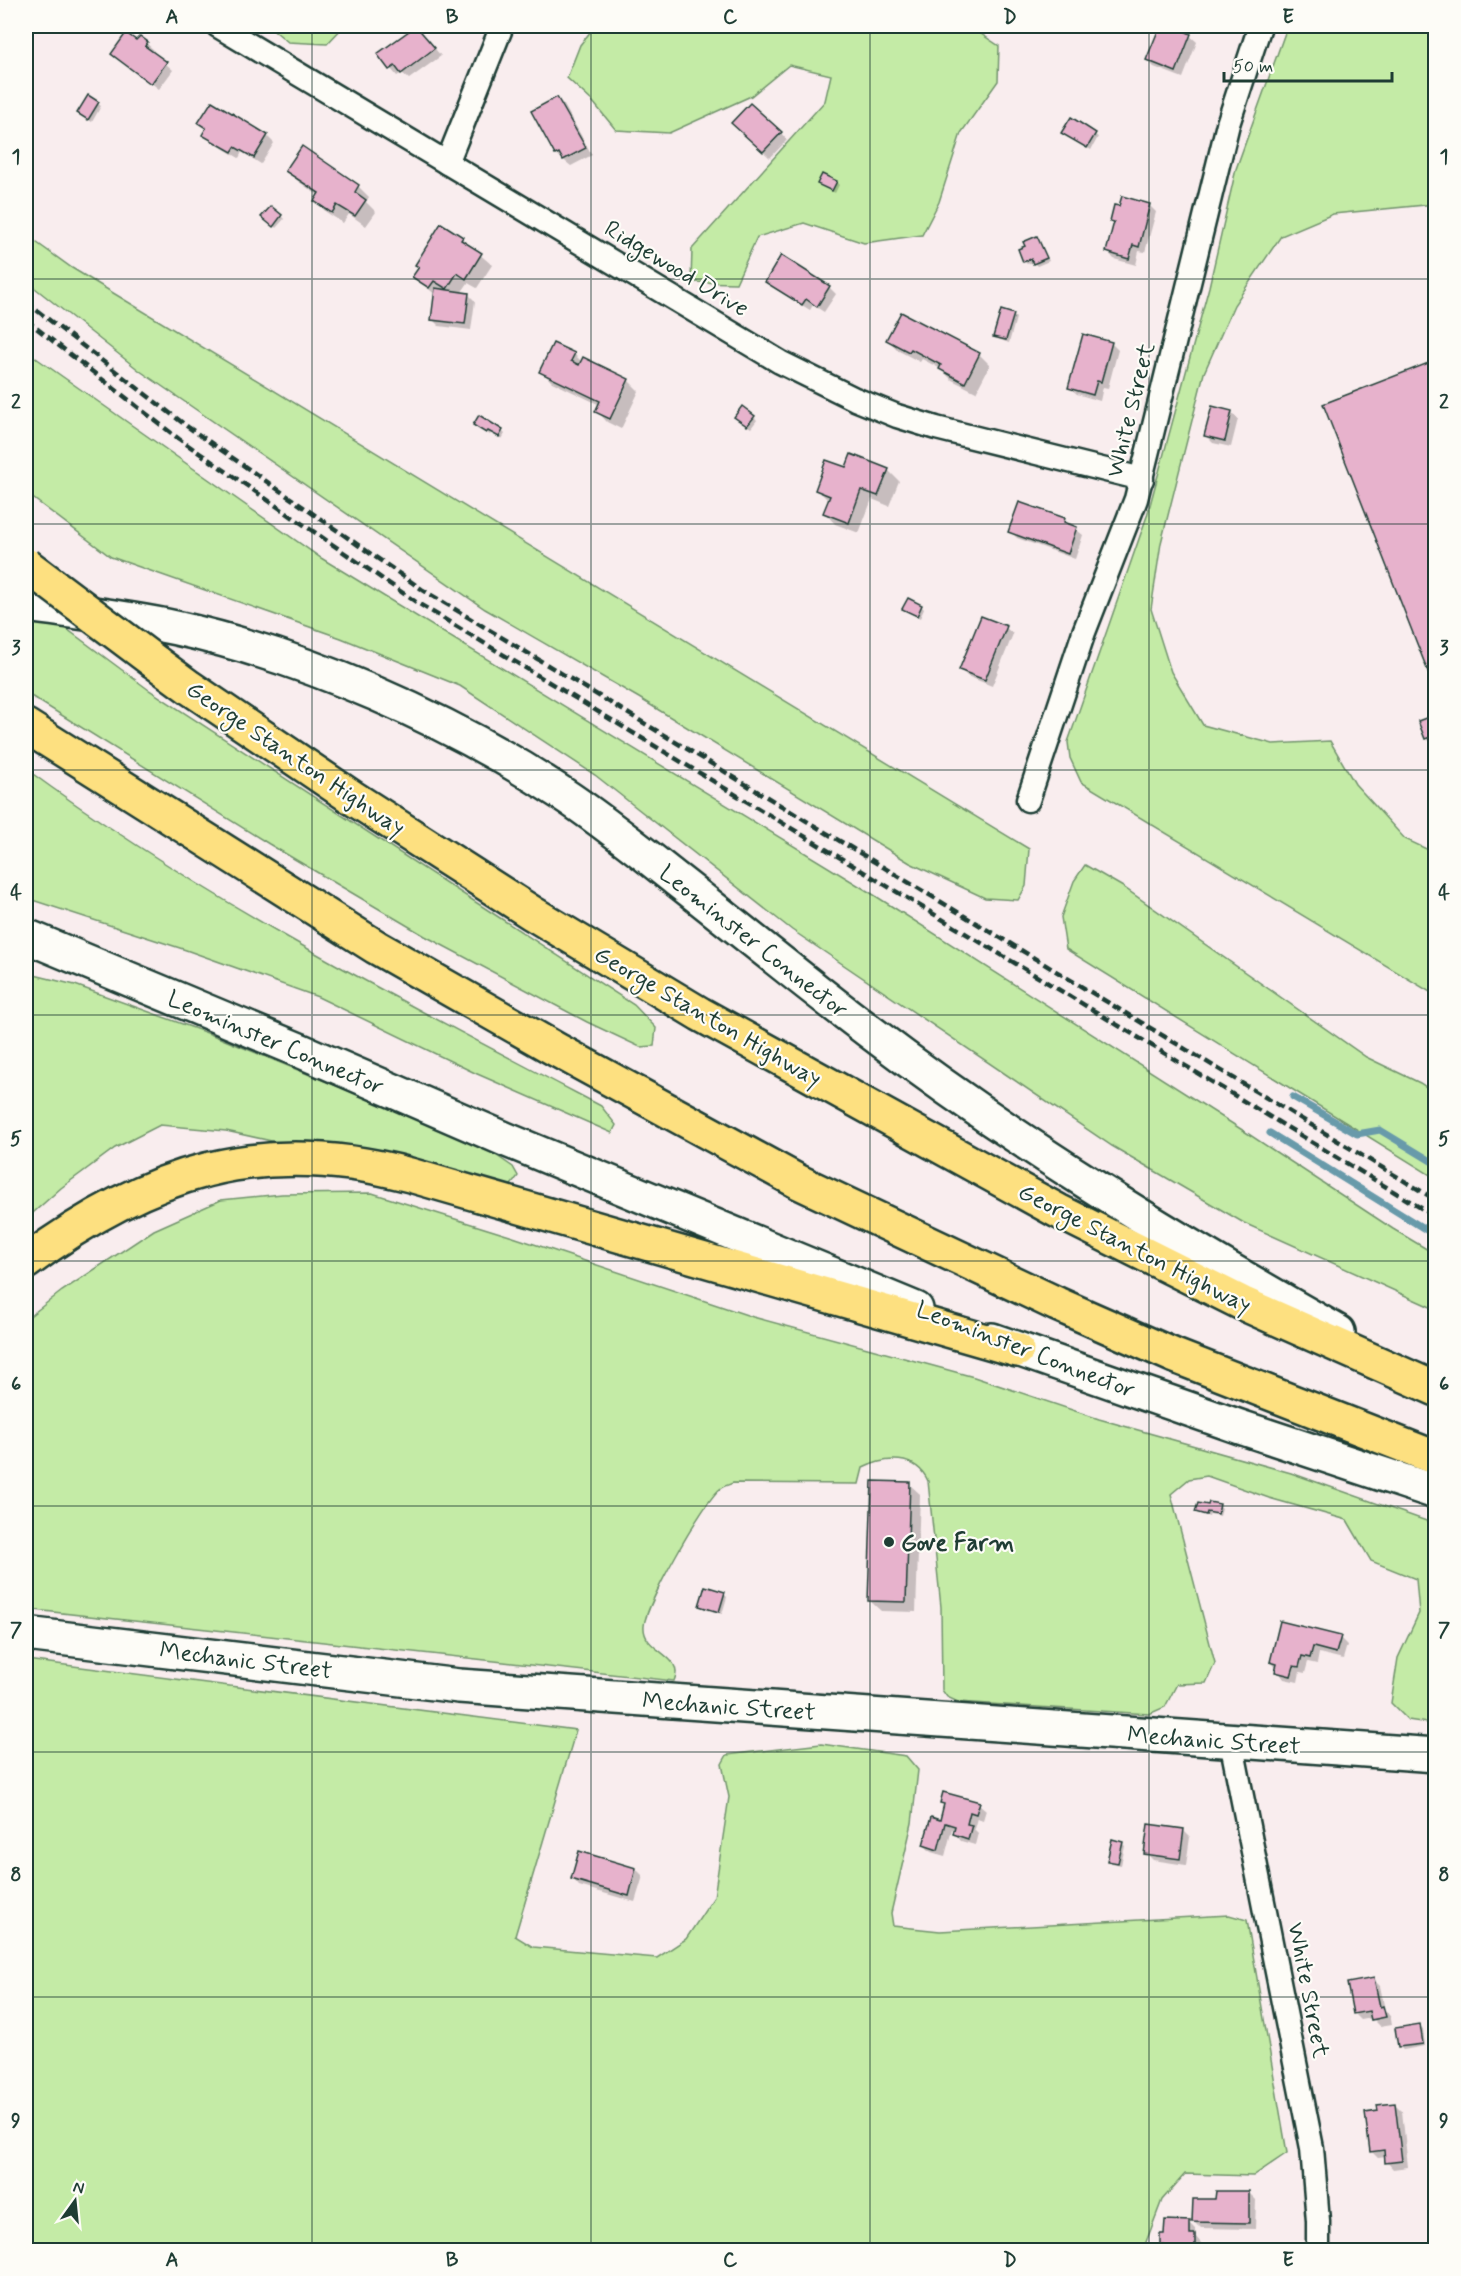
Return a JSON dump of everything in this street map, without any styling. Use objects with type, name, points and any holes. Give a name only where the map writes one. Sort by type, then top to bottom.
[{"type":"highway","name":"George Stanton Highway","points":[[26,565],[189,687],[353,798],[531,913],[700,1014],[1058,1211],[1242,1303],[1436,1388]]},
{"type":"highway","points":[[26,726],[376,947],[567,1056],[799,1182],[1046,1299],[1175,1356],[1436,1458]]},
{"type":"highway","points":[[26,1262],[104,1210],[181,1176],[224,1165],[264,1160],[285,1158],[334,1160],[410,1175],[1017,1350]]},
{"type":"main road","name":"Leominster Connector","points":[[26,605],[127,618],[233,642],[381,695],[495,753],[561,793],[621,836],[870,1032],[1014,1134],[1221,1266],[1436,1388]]},
{"type":"main road","name":"Leominster Connector","points":[[26,936],[507,1140],[1017,1350],[1436,1492]]},
{"type":"main road","name":"Mechanic Street","points":[[26,1634],[459,1686],[1436,1755]]},
{"type":"street","name":"Ridgewood Drive","points":[[218,26],[780,362],[855,399],[936,428],[1142,479]]},
{"type":"street","points":[[447,163],[502,26]]},
{"type":"street","name":"White Street","points":[[1028,800],[1084,632],[1142,479],[1224,135],[1260,26]]},
{"type":"street","name":"White Street","points":[[1231,1741],[1310,2138],[1318,2221],[1318,2250]]},
{"type":"green space","points":[[269,26],[344,26],[327,44],[288,42]]},
{"type":"green space","points":[[595,26],[969,26],[999,46],[998,81],[961,133],[939,202],[922,235],[864,243],[804,223],[757,237],[736,283],[691,282],[692,249],[825,101],[831,75],[789,65],[751,96],[669,133],[616,130],[593,102],[567,78],[580,45]]},
{"type":"green space","points":[[1291,26],[1435,26],[1435,204],[1333,214],[1281,236],[1234,305],[1204,373],[1161,543],[1151,609],[1171,672],[1203,725],[1273,744],[1330,741],[1355,784],[1405,839],[1435,853],[1435,995],[1081,782],[1070,758],[1068,742],[1147,516],[1209,287],[1236,169],[1286,30]]},
{"type":"green space","points":[[26,235],[72,268],[1029,849],[1026,886],[1018,900],[985,898],[910,863],[639,698],[485,609],[140,371],[26,281]]},
{"type":"green space","points":[[26,351],[321,558],[874,895],[1435,1254],[1435,1309],[1244,1223],[1112,1146],[792,930],[595,775],[460,686],[341,638],[111,557],[26,493]]},
{"type":"green space","points":[[26,621],[64,627],[149,690],[634,1005],[656,1028],[654,1046],[640,1047],[587,1022],[425,936],[269,844],[26,693]]},
{"type":"green space","points":[[26,769],[164,863],[235,906],[380,989],[601,1106],[616,1125],[612,1133],[475,1073],[318,997],[186,950],[26,898]]},
{"type":"green space","points":[[1085,865],[1123,887],[1366,1057],[1420,1083],[1435,1093],[1435,1178],[1066,949],[1061,917],[1074,881]]},
{"type":"green space","points":[[26,973],[75,985],[210,1034],[481,1145],[513,1167],[518,1176],[509,1188],[330,1144],[276,1142],[226,1131],[160,1125],[115,1148],[61,1188],[26,1219]]},
{"type":"green space","points":[[372,1193],[753,1317],[974,1377],[1099,1419],[1291,1473],[1435,1524],[1435,1722],[1434,1724],[1408,1720],[1391,1703],[1398,1658],[1419,1613],[1416,1579],[1371,1561],[1347,1520],[1269,1498],[1207,1476],[1189,1479],[1171,1494],[1215,1663],[1206,1683],[1177,1684],[1165,1707],[1149,1714],[958,1702],[947,1697],[942,1690],[941,1607],[928,1481],[916,1466],[899,1460],[872,1464],[863,1468],[859,1484],[733,1483],[720,1489],[676,1554],[654,1598],[644,1626],[645,1635],[650,1642],[674,1665],[676,1672],[674,1681],[26,1609],[26,1319],[62,1291],[154,1230],[221,1200],[282,1194]]},
{"type":"green space","points":[[26,1660],[576,1730],[515,1936],[533,1947],[657,1958],[686,1939],[714,1897],[729,1797],[722,1764],[727,1755],[821,1744],[906,1756],[918,1770],[912,1823],[891,1913],[893,1926],[940,1931],[1229,1915],[1247,1920],[1287,2153],[1253,2176],[1185,2174],[1162,2200],[1143,2250],[26,2250]]},
{"type":"building","points":[[416,26],[435,48],[401,74],[395,66],[389,70],[377,54]]},
{"type":"building","points":[[1160,26],[1182,26],[1180,29],[1191,34],[1176,72],[1146,60]]},
{"type":"building","points":[[126,33],[136,40],[140,36],[148,42],[145,46],[167,62],[151,84],[111,54]]},
{"type":"building","points":[[88,95],[99,102],[88,120],[77,113]]},
{"type":"building","points":[[557,97],[586,148],[563,160],[559,153],[555,155],[531,111]]},
{"type":"building","points":[[212,101],[268,135],[254,158],[235,147],[232,152],[202,135],[206,128],[198,123]]},
{"type":"building","points":[[750,103],[782,132],[763,152],[731,123]]},
{"type":"building","points":[[1071,117],[1096,133],[1087,148],[1061,133]]},
{"type":"building","points":[[302,146],[359,185],[355,192],[366,200],[355,216],[337,205],[332,213],[314,201],[319,193],[285,171]]},
{"type":"building","points":[[822,174],[837,181],[832,191],[817,184]]},
{"type":"building","points":[[1122,196],[1150,204],[1139,247],[1133,245],[1129,259],[1106,252],[1114,222],[1110,221],[1114,205],[1119,206]]},
{"type":"building","points":[[271,206],[282,215],[273,227],[261,217]]},
{"type":"building","points":[[441,223],[463,237],[461,240],[482,253],[466,279],[457,273],[447,289],[434,281],[429,288],[412,277],[419,267],[415,265]]},
{"type":"building","points":[[1037,236],[1047,258],[1033,264],[1031,259],[1023,262],[1018,249],[1025,246],[1023,242]]},
{"type":"building","points":[[781,255],[830,286],[817,307],[806,299],[802,305],[765,282]]},
{"type":"building","points":[[435,288],[469,293],[465,324],[431,320]]},
{"type":"building","points":[[1001,310],[1014,314],[1006,340],[993,337]]},
{"type":"building","points":[[901,312],[980,353],[965,383],[939,369],[941,365],[911,349],[909,352],[886,340]]},
{"type":"building","points":[[1083,334],[1112,342],[1101,382],[1097,381],[1093,395],[1068,388]]},
{"type":"building","points":[[553,343],[575,353],[571,361],[579,365],[583,357],[629,379],[610,419],[595,412],[600,401],[539,372]]},
{"type":"building","points":[[1436,360],[1436,692],[1323,404]]},
{"type":"building","points":[[742,406],[755,416],[747,426],[734,417]]},
{"type":"building","points":[[1212,406],[1232,411],[1225,441],[1204,436]]},
{"type":"building","points":[[479,415],[503,430],[499,437],[488,431],[486,433],[473,425]]},
{"type":"building","points":[[851,454],[889,469],[878,496],[861,490],[849,523],[823,513],[830,496],[815,490],[826,460],[846,467]]},
{"type":"building","points":[[1019,502],[1065,518],[1064,522],[1077,527],[1068,554],[1008,532]]},
{"type":"building","points":[[908,598],[922,605],[917,616],[902,609]]},
{"type":"building","points":[[981,616],[1007,626],[985,680],[959,670]]},
{"type":"building","points":[[1434,715],[1436,735],[1425,739],[1418,721]]},
{"type":"building","name":"Gove Farm","points":[[872,1481],[910,1482],[906,1602],[868,1601]]},
{"type":"building","points":[[1209,1502],[1220,1504],[1218,1514],[1207,1512],[1206,1515],[1195,1512],[1198,1503],[1208,1505]]},
{"type":"building","points":[[705,1586],[725,1592],[719,1612],[699,1606]]},
{"type":"building","points":[[1280,1621],[1341,1636],[1336,1653],[1313,1647],[1310,1658],[1302,1656],[1299,1667],[1294,1666],[1291,1676],[1275,1672],[1277,1664],[1270,1662]]},
{"type":"building","points":[[943,1792],[980,1802],[976,1814],[970,1812],[967,1824],[972,1825],[968,1839],[953,1834],[955,1826],[945,1823],[938,1850],[923,1845],[931,1817],[940,1820],[944,1804],[940,1803]]},
{"type":"building","points":[[1148,1824],[1184,1829],[1180,1859],[1144,1854]]},
{"type":"building","points":[[1112,1839],[1123,1842],[1118,1863],[1107,1861]]},
{"type":"building","points":[[579,1851],[636,1868],[629,1896],[571,1879]]},
{"type":"building","points":[[1374,1978],[1380,2007],[1383,2006],[1386,2017],[1371,2020],[1369,2011],[1353,2014],[1347,1983]]},
{"type":"building","points":[[1420,2024],[1423,2044],[1398,2047],[1395,2028]]},
{"type":"building","points":[[1395,2103],[1402,2161],[1385,2163],[1384,2150],[1370,2152],[1365,2113],[1378,2111],[1377,2105]]},
{"type":"building","points":[[1216,2191],[1249,2191],[1249,2223],[1192,2222],[1193,2199],[1215,2199]]},
{"type":"building","points":[[1165,2220],[1190,2221],[1190,2234],[1195,2234],[1195,2250],[1167,2250],[1167,2246],[1160,2245],[1160,2234],[1164,2234]]},
{"type":"waterway","points":[[1293,1097],[1357,1134],[1380,1130],[1436,1164]]},
{"type":"waterway","points":[[1270,1133],[1436,1236]]},
{"type":"railway","points":[[26,302],[188,427],[423,590],[1436,1200]]},
{"type":"railway","points":[[26,320],[179,439],[416,602],[1436,1217]]},
{"type":"place","name":"Gove Farm","points":[[889,1542]]}]
